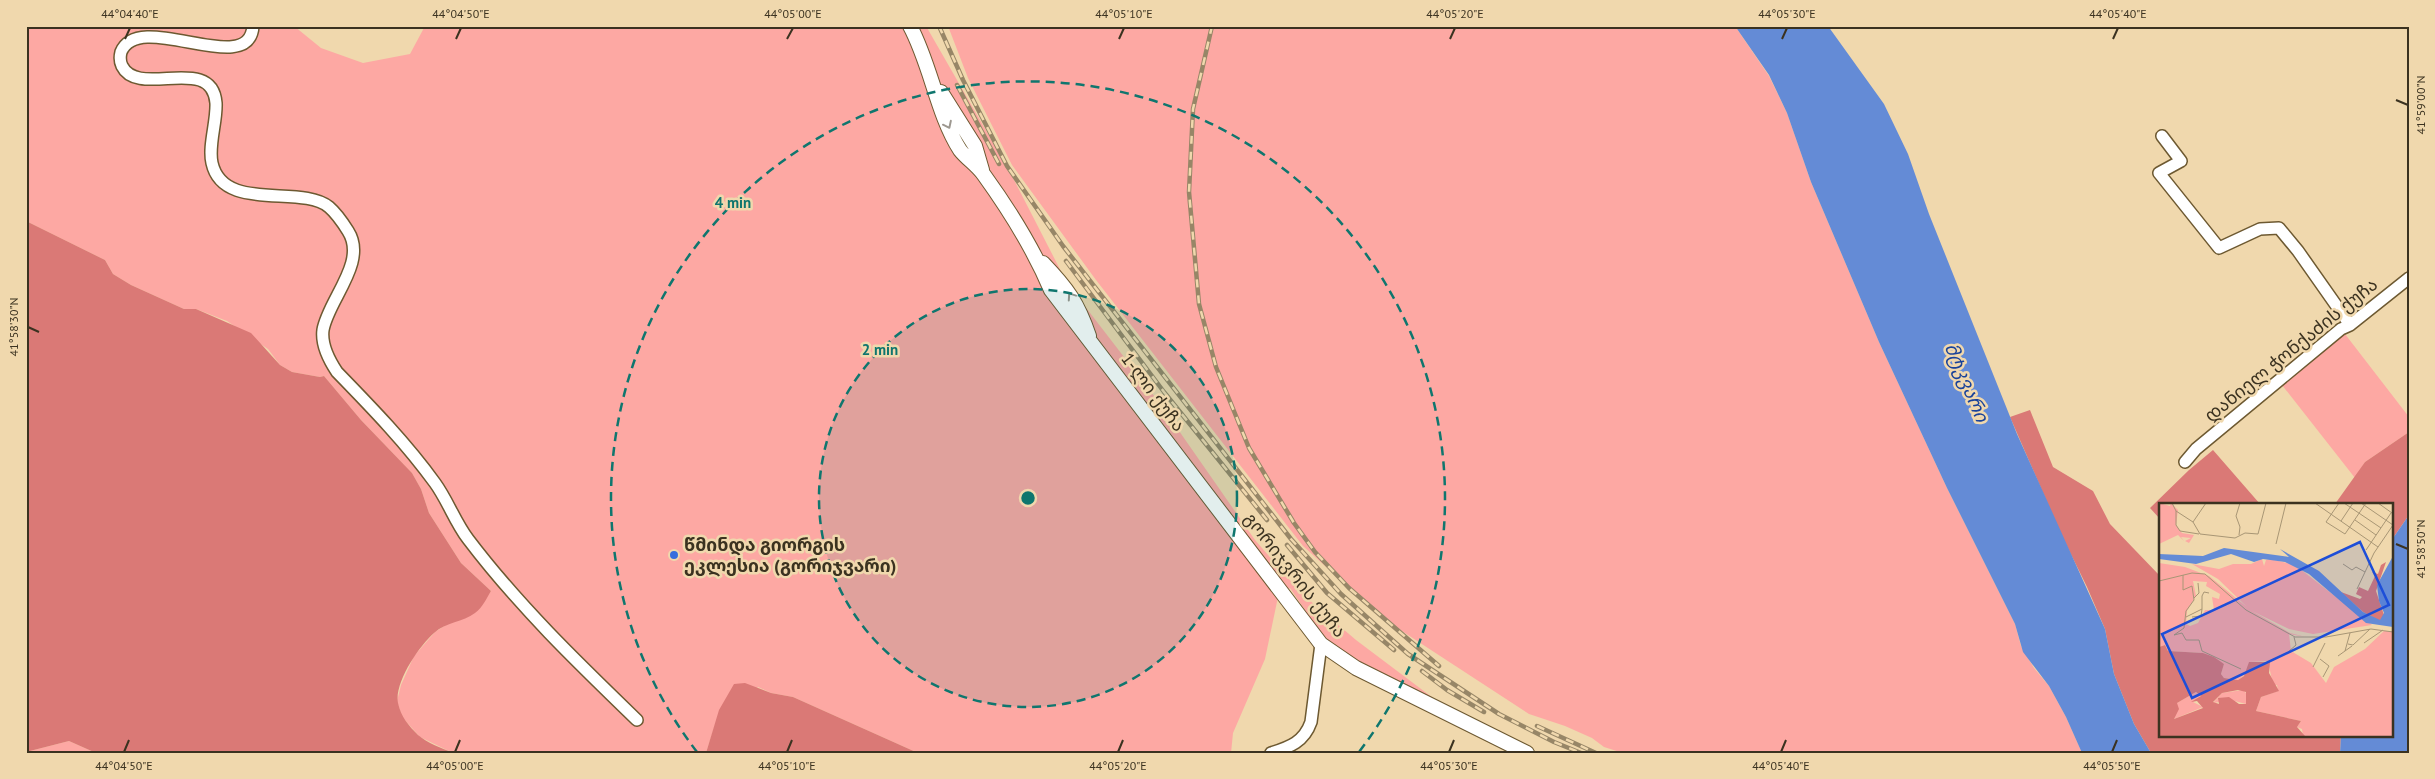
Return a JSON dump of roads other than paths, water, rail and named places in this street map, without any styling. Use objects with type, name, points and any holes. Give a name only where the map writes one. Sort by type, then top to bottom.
[{"type":"main road","name":"1-ლი ქუჩა","points":[[910,26],[933,79],[975,146],[983,173],[1037,257],[1050,290],[1186,466]]},
{"type":"main road","name":"გორიჯვრის ქუჩა","points":[[1186,466],[1321,644],[1356,668],[1527,753]]},
{"type":"street","points":[[253,26],[253,33],[247,42],[234,48],[169,39],[138,38],[127,43],[121,53],[120,63],[124,72],[134,78],[149,80],[176,77],[199,79],[208,85],[215,96],[216,112],[212,161],[216,175],[227,184],[244,191],[266,196],[312,200],[328,206],[349,232],[353,260],[323,330],[328,358],[337,372],[408,446],[437,486],[455,520],[468,538],[530,614],[637,720]]},
{"type":"street","points":[[2162,136],[2181,160],[2159,173],[2219,248],[2260,229],[2279,228],[2298,251],[2350,325]]},
{"type":"street","name":"დანიელ ჭონქაძის ქუჩა","points":[[2185,462],[2196,449],[2341,329],[2350,325],[2409,278]]},
{"type":"street","points":[[1271,753],[1299,742],[1307,734],[1311,722],[1321,644]]},
{"type":"water","name":"მტკვარი","points":[[1735,26],[1828,26],[1884,104],[1908,154],[1929,214],[2017,434],[2105,629],[2114,674],[2134,724],[2151,753],[2082,753],[2066,717],[2049,686],[2023,652],[2015,624],[1947,488],[1879,342],[1811,182],[1787,113],[1769,75]]},
{"type":"water","points":[[2409,515],[2409,753],[2340,753],[2341,736],[2392,736],[2392,540]]},
{"type":"railway","points":[[939,26],[963,80],[1007,166],[1063,246],[1291,539],[1341,594],[1408,654],[1499,714],[1554,742],[1581,753]]},
{"type":"railway","points":[[1212,26],[1193,109],[1189,192],[1199,304],[1216,367],[1249,448],[1294,523],[1315,552],[1349,588],[1439,666]]},
{"type":"railway","points":[[957,85],[999,164]]},
{"type":"railway","points":[[1066,261],[1164,392],[1267,520]]},
{"type":"railway","points":[[1287,545],[1327,593],[1394,650]]},
{"type":"railway","points":[[1422,671],[1447,690],[1484,712]]},
{"type":"railway","points":[[1537,726],[1596,753]]},
{"type":"place","name":"წმინდა გიორგის ეკლესია (გორიჯვარი)","points":[[674,555]]}]
